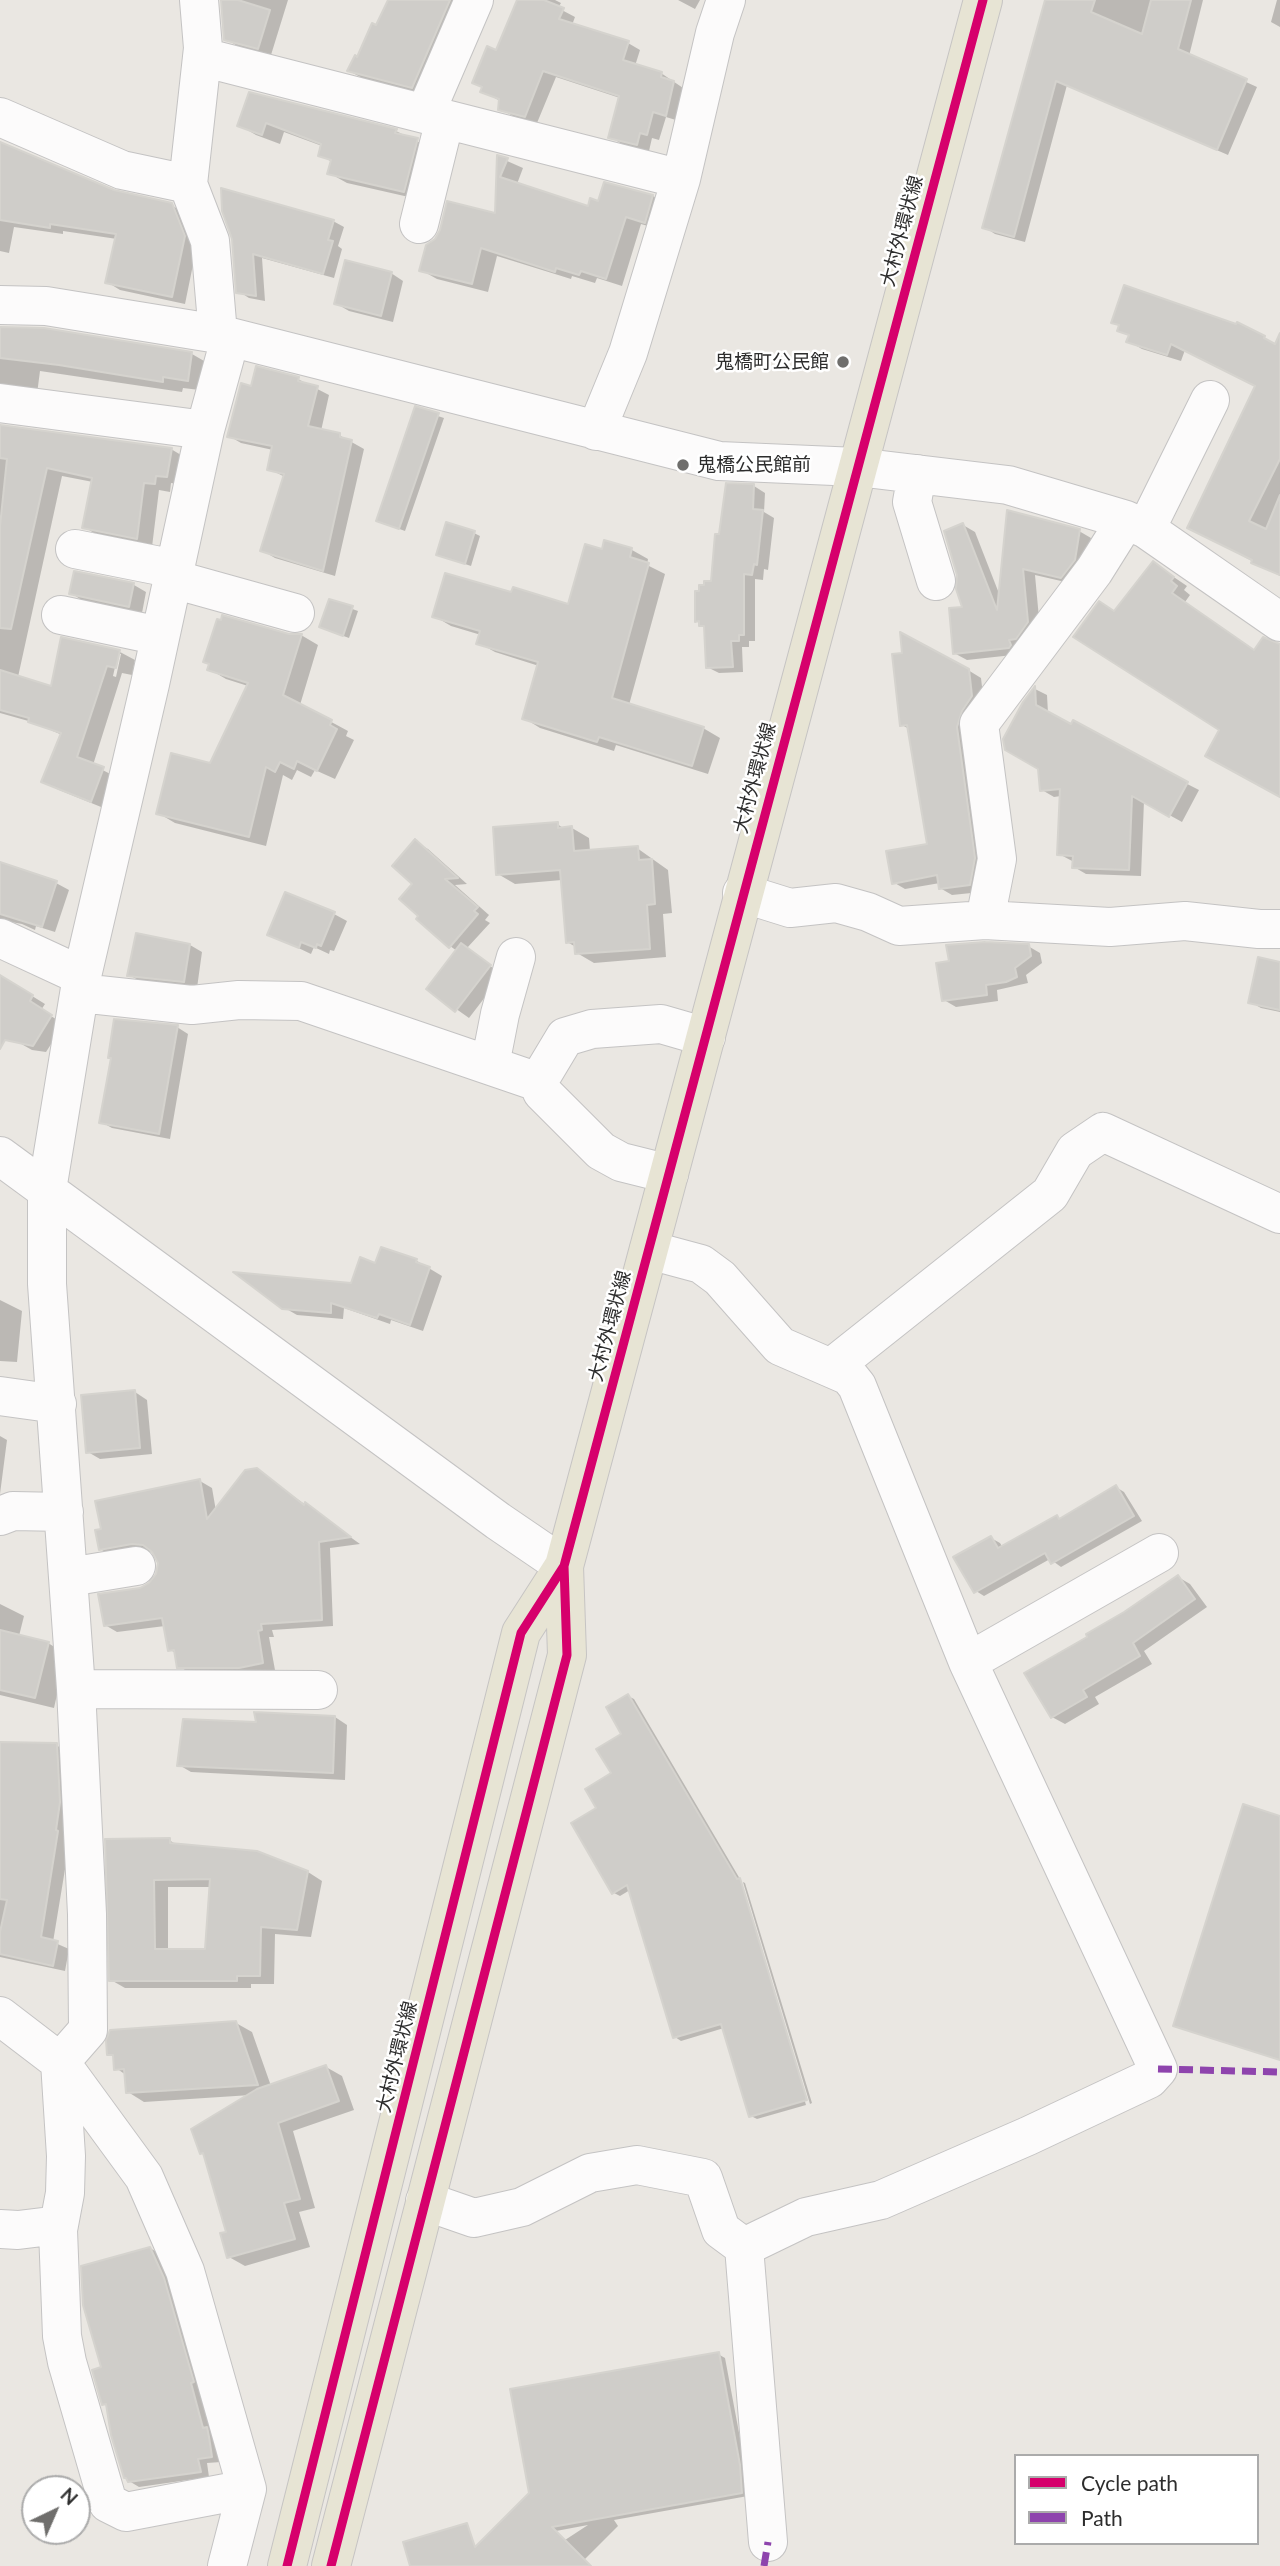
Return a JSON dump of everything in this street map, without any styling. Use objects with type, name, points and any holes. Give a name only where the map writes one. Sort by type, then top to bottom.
[{"type":"main road","name":"大村外環状線","points":[[331,2566],[567,1654],[564,1566],[983,0]]},
{"type":"main road","name":"大村外環状線","points":[[287,2566],[522,1633],[564,1566]]},
{"type":"street","points":[[200,0],[203,48],[188,184],[210,241],[224,336],[174,574],[81,985],[47,1190],[47,1284],[69,1577],[88,1914],[88,2030],[60,2062],[66,2156],[65,2193],[59,2225],[62,2336],[66,2362],[108,2503],[126,2512],[247,2489]]},
{"type":"street","points":[[419,223],[435,117],[474,0]]},
{"type":"street","points":[[596,431],[628,353],[681,179],[715,33],[726,0]]},
{"type":"street","points":[[202,57],[681,179]]},
{"type":"street","points":[[0,117],[122,170],[188,184]]},
{"type":"street","points":[[0,304],[46,306],[224,336],[719,461],[857,467],[1008,485],[1136,525],[1280,622]]},
{"type":"street","points":[[985,920],[997,859],[979,724],[1094,571],[1136,525],[1210,400]]},
{"type":"street","points":[[0,403],[205,430]]},
{"type":"street","points":[[917,474],[912,502],[936,581]]},
{"type":"street","points":[[75,549],[174,574],[295,613]]},
{"type":"street","points":[[61,615],[160,636]]},
{"type":"street","points":[[742,894],[790,908],[836,902],[899,926],[985,920],[1110,927],[1185,921],[1280,929]]},
{"type":"street","points":[[0,939],[81,985],[192,1005],[239,1000],[301,1001],[490,1065],[538,1082],[542,1092],[601,1151],[621,1162],[669,1174]]},
{"type":"street","points":[[490,1065],[499,1014],[516,957]]},
{"type":"street","points":[[538,1082],[565,1037],[592,1029],[661,1024],[706,1037]]},
{"type":"street","points":[[831,1368],[1050,1194],[1075,1151],[1103,1132],[1280,1214]]},
{"type":"street","points":[[0,1156],[486,1513],[564,1566]]},
{"type":"street","points":[[649,1250],[701,1264],[720,1278],[780,1346],[849,1377],[858,1386],[968,1662],[1158,2069],[1149,2079],[1137,2085],[881,2200],[806,2217],[744,2247]]},
{"type":"street","points":[[0,1396],[57,1404]]},
{"type":"street","points":[[0,1516],[13,1511],[64,1512]]},
{"type":"street","points":[[968,1662],[1159,1553]]},
{"type":"street","points":[[69,1577],[136,1566]]},
{"type":"street","points":[[76,1689],[318,1690]]},
{"type":"street","points":[[0,2016],[60,2062],[144,2177],[180,2259],[247,2489],[227,2566]]},
{"type":"street","points":[[425,2201],[474,2218],[522,2207],[590,2173],[637,2165],[703,2178],[721,2230],[744,2247],[768,2542]]},
{"type":"street","points":[[0,2229],[18,2230],[59,2225]]},
{"type":"building","points":[[221,0],[238,0],[270,10],[258,49],[224,40]]},
{"type":"building","points":[[388,0],[450,0],[412,88],[347,71],[355,55],[357,57],[372,23],[376,25]]},
{"type":"building","points":[[517,0],[544,0],[564,8],[559,19],[629,41],[623,60],[662,72],[661,77],[674,81],[666,116],[653,112],[647,135],[640,133],[637,145],[608,138],[619,96],[543,71],[525,117],[498,110],[499,99],[480,92],[482,87],[472,83],[487,46],[496,50]]},
{"type":"building","points":[[1045,0],[1095,0],[1091,12],[1142,34],[1151,0],[1191,0],[1178,49],[1247,79],[1217,150],[1056,81],[1014,237],[982,228]]},
{"type":"building","points":[[249,92],[397,129],[395,133],[418,138],[404,192],[327,174],[331,160],[318,156],[321,144],[266,123],[262,135],[237,126]]},
{"type":"building","points":[[0,142],[114,190],[172,203],[185,236],[172,297],[105,283],[116,234],[0,220]]},
{"type":"building","points":[[497,155],[508,158],[500,177],[588,206],[590,198],[598,201],[604,182],[653,195],[645,223],[626,217],[606,279],[581,271],[579,275],[556,268],[555,272],[481,248],[472,284],[419,271],[426,245],[435,239],[440,230],[447,201],[495,213]]},
{"type":"building","points":[[221,188],[334,220],[328,240],[333,241],[323,274],[253,254],[256,296],[236,293],[232,239],[222,211]]},
{"type":"building","points":[[345,260],[392,272],[381,316],[334,304]]},
{"type":"building","points":[[1124,285],[1236,324],[1237,322],[1275,344],[1280,333],[1280,459],[1249,521],[1266,529],[1280,495],[1280,575],[1251,563],[1252,560],[1187,528],[1255,386],[1171,344],[1167,355],[1126,342],[1129,335],[1117,331],[1119,325],[1111,323]]},
{"type":"building","points":[[0,327],[44,328],[192,352],[188,381],[163,377],[163,382],[0,358]]},
{"type":"building","points":[[256,366],[299,377],[298,381],[318,386],[308,426],[340,433],[340,437],[352,440],[323,571],[260,551],[284,474],[267,470],[272,446],[227,437],[241,383],[251,386]]},
{"type":"building","points":[[415,406],[439,413],[399,529],[376,521]]},
{"type":"building","points":[[0,425],[172,448],[167,477],[156,476],[155,484],[144,483],[137,539],[82,528],[92,478],[47,468],[11,629],[0,628],[0,526],[7,459],[0,458]]},
{"type":"building","points":[[726,483],[754,484],[753,509],[763,510],[757,565],[754,564],[752,575],[744,574],[744,635],[739,635],[739,641],[731,641],[733,667],[706,668],[704,626],[699,626],[699,621],[695,622],[695,591],[699,591],[699,585],[704,585],[704,581],[711,581],[715,534],[719,534]]},
{"type":"building","points":[[1007,510],[1080,529],[1075,560],[1061,578],[1023,569],[1028,622],[1016,639],[1009,640],[1009,648],[953,654],[949,608],[962,607],[956,589],[957,575],[944,531],[963,523],[997,610]]},
{"type":"building","points":[[446,522],[475,531],[465,564],[436,555]]},
{"type":"building","points":[[604,540],[632,548],[630,557],[649,563],[612,698],[704,727],[692,766],[599,737],[597,742],[522,719],[538,662],[476,644],[480,631],[432,617],[445,573],[511,592],[513,587],[568,604],[585,544],[602,549]]},
{"type":"building","points":[[1153,561],[1174,577],[1171,581],[1177,586],[1172,593],[1254,650],[1263,637],[1280,644],[1280,797],[1205,756],[1219,730],[1073,637],[1099,601],[1114,611]]},
{"type":"building","points":[[74,571],[134,583],[129,607],[69,594]]},
{"type":"building","points":[[329,599],[353,606],[343,636],[319,627]]},
{"type":"building","points":[[222,615],[289,634],[302,634],[283,695],[332,720],[330,725],[337,729],[317,771],[297,761],[294,769],[280,762],[275,772],[266,767],[249,837],[156,814],[171,753],[210,763],[248,683],[207,670],[209,664],[203,662],[217,619],[221,620]]},
{"type":"building","points":[[900,632],[969,669],[972,696],[962,711],[957,727],[975,858],[970,885],[939,889],[937,875],[892,884],[886,851],[927,844],[907,725],[900,726],[892,654],[902,653]]},
{"type":"building","points":[[61,637],[120,650],[116,668],[107,666],[77,757],[104,767],[91,802],[41,782],[61,733],[28,722],[29,718],[0,710],[0,670],[51,686]]},
{"type":"building","points":[[1035,686],[1036,705],[1071,724],[1073,720],[1188,782],[1169,817],[1132,796],[1129,870],[1072,868],[1073,856],[1057,855],[1060,789],[1040,791],[1038,769],[1005,750],[1003,739]]},
{"type":"building","points":[[558,822],[558,828],[572,826],[574,851],[638,846],[639,860],[652,859],[655,904],[647,905],[650,949],[575,954],[574,942],[566,943],[560,870],[496,875],[493,827]]},
{"type":"building","points":[[415,839],[458,878],[445,879],[478,907],[474,911],[478,914],[449,948],[416,919],[418,916],[399,899],[412,884],[392,866]]},
{"type":"building","points":[[0,862],[57,881],[42,927],[0,914]]},
{"type":"building","points":[[285,892],[335,912],[321,946],[317,944],[316,948],[301,942],[299,948],[267,935]]},
{"type":"building","points":[[136,933],[190,944],[184,982],[127,976]]},
{"type":"building","points":[[985,942],[1029,944],[1031,956],[1015,968],[1017,977],[986,985],[987,995],[942,1001],[936,963],[949,961],[946,945]]},
{"type":"building","points":[[461,943],[491,965],[455,1012],[426,989]]},
{"type":"building","points":[[1258,957],[1280,962],[1280,1010],[1248,1003]]},
{"type":"building","points":[[0,975],[33,995],[30,1001],[52,1015],[33,1046],[5,1040],[0,1049]]},
{"type":"building","points":[[114,1019],[178,1025],[159,1134],[99,1123],[111,1058],[108,1058]]},
{"type":"building","points":[[381,1247],[417,1259],[416,1262],[430,1267],[410,1325],[379,1314],[377,1318],[331,1303],[331,1313],[282,1309],[233,1272],[351,1283],[360,1257],[375,1263]]},
{"type":"building","points":[[135,1390],[140,1448],[86,1453],[81,1395]]},
{"type":"building","points":[[257,1468],[351,1537],[319,1542],[322,1620],[261,1624],[262,1630],[258,1631],[263,1663],[239,1668],[177,1668],[174,1650],[168,1651],[162,1618],[104,1626],[98,1594],[140,1588],[149,1583],[156,1574],[158,1563],[152,1552],[143,1545],[132,1544],[99,1550],[95,1530],[101,1529],[95,1501],[200,1479],[207,1519],[245,1470]]},
{"type":"building","points":[[1116,1485],[1134,1516],[1051,1564],[1045,1553],[974,1593],[953,1557],[991,1536],[998,1548],[1057,1515],[1059,1519]]},
{"type":"building","points":[[1178,1575],[1195,1599],[1133,1643],[1140,1656],[1083,1690],[1087,1697],[1051,1718],[1024,1673],[1087,1637],[1086,1634]]},
{"type":"building","points":[[0,1630],[49,1642],[35,1698],[0,1690]]},
{"type":"building","points":[[628,1694],[737,1879],[740,1878],[807,2100],[749,2117],[721,2024],[673,2038],[627,1885],[612,1894],[571,1823],[596,1808],[585,1789],[611,1773],[596,1749],[621,1734],[606,1707]]},
{"type":"building","points":[[254,1712],[335,1716],[333,1773],[177,1766],[183,1719],[256,1722]]},
{"type":"building","points":[[0,1742],[57,1743],[60,1802],[58,1831],[41,1937],[58,1941],[53,1966],[0,1954],[0,1932],[7,1900],[0,1899]]},
{"type":"building","points":[[1243,1804],[1280,1816],[1280,2060],[1173,2026]]},
{"type":"building","points":[[170,1838],[170,1843],[257,1851],[308,1871],[297,1930],[261,1927],[260,1976],[237,1976],[237,1981],[109,1981],[105,1839]],"holes":[[[210,1879],[205,1949],[155,1949],[154,1880]]]},
{"type":"building","points":[[236,2021],[258,2085],[126,2093],[124,2069],[114,2070],[113,2055],[107,2055],[106,2040],[110,2030]]},
{"type":"building","points":[[326,2065],[339,2101],[278,2123],[300,2199],[284,2203],[295,2239],[227,2258],[220,2233],[226,2232],[203,2153],[200,2154],[191,2129],[257,2089]]},
{"type":"building","points":[[150,2247],[164,2278],[194,2382],[191,2383],[203,2428],[207,2427],[212,2457],[198,2459],[201,2472],[128,2482],[124,2478],[111,2435],[106,2404],[102,2405],[92,2370],[101,2367],[83,2305],[81,2266]]},
{"type":"building","points":[[719,2352],[740,2465],[742,2493],[552,2527],[591,2566],[410,2566],[403,2542],[467,2523],[475,2547],[529,2493],[510,2389]]},
{"type":"marked path","points":[[1158,2069],[1280,2072]]},
{"type":"marked path","points":[[764,2566],[768,2542]]},
{"type":"cycle path","points":[[287,2566],[521,1633],[564,1566],[983,0]]},
{"type":"cycle path","points":[[331,2566],[567,1655],[564,1566]]},
{"type":"place","name":"鬼橋町公民館","points":[[843,362]]},
{"type":"place","name":"鬼橋公民館前","points":[[683,465]]}]
